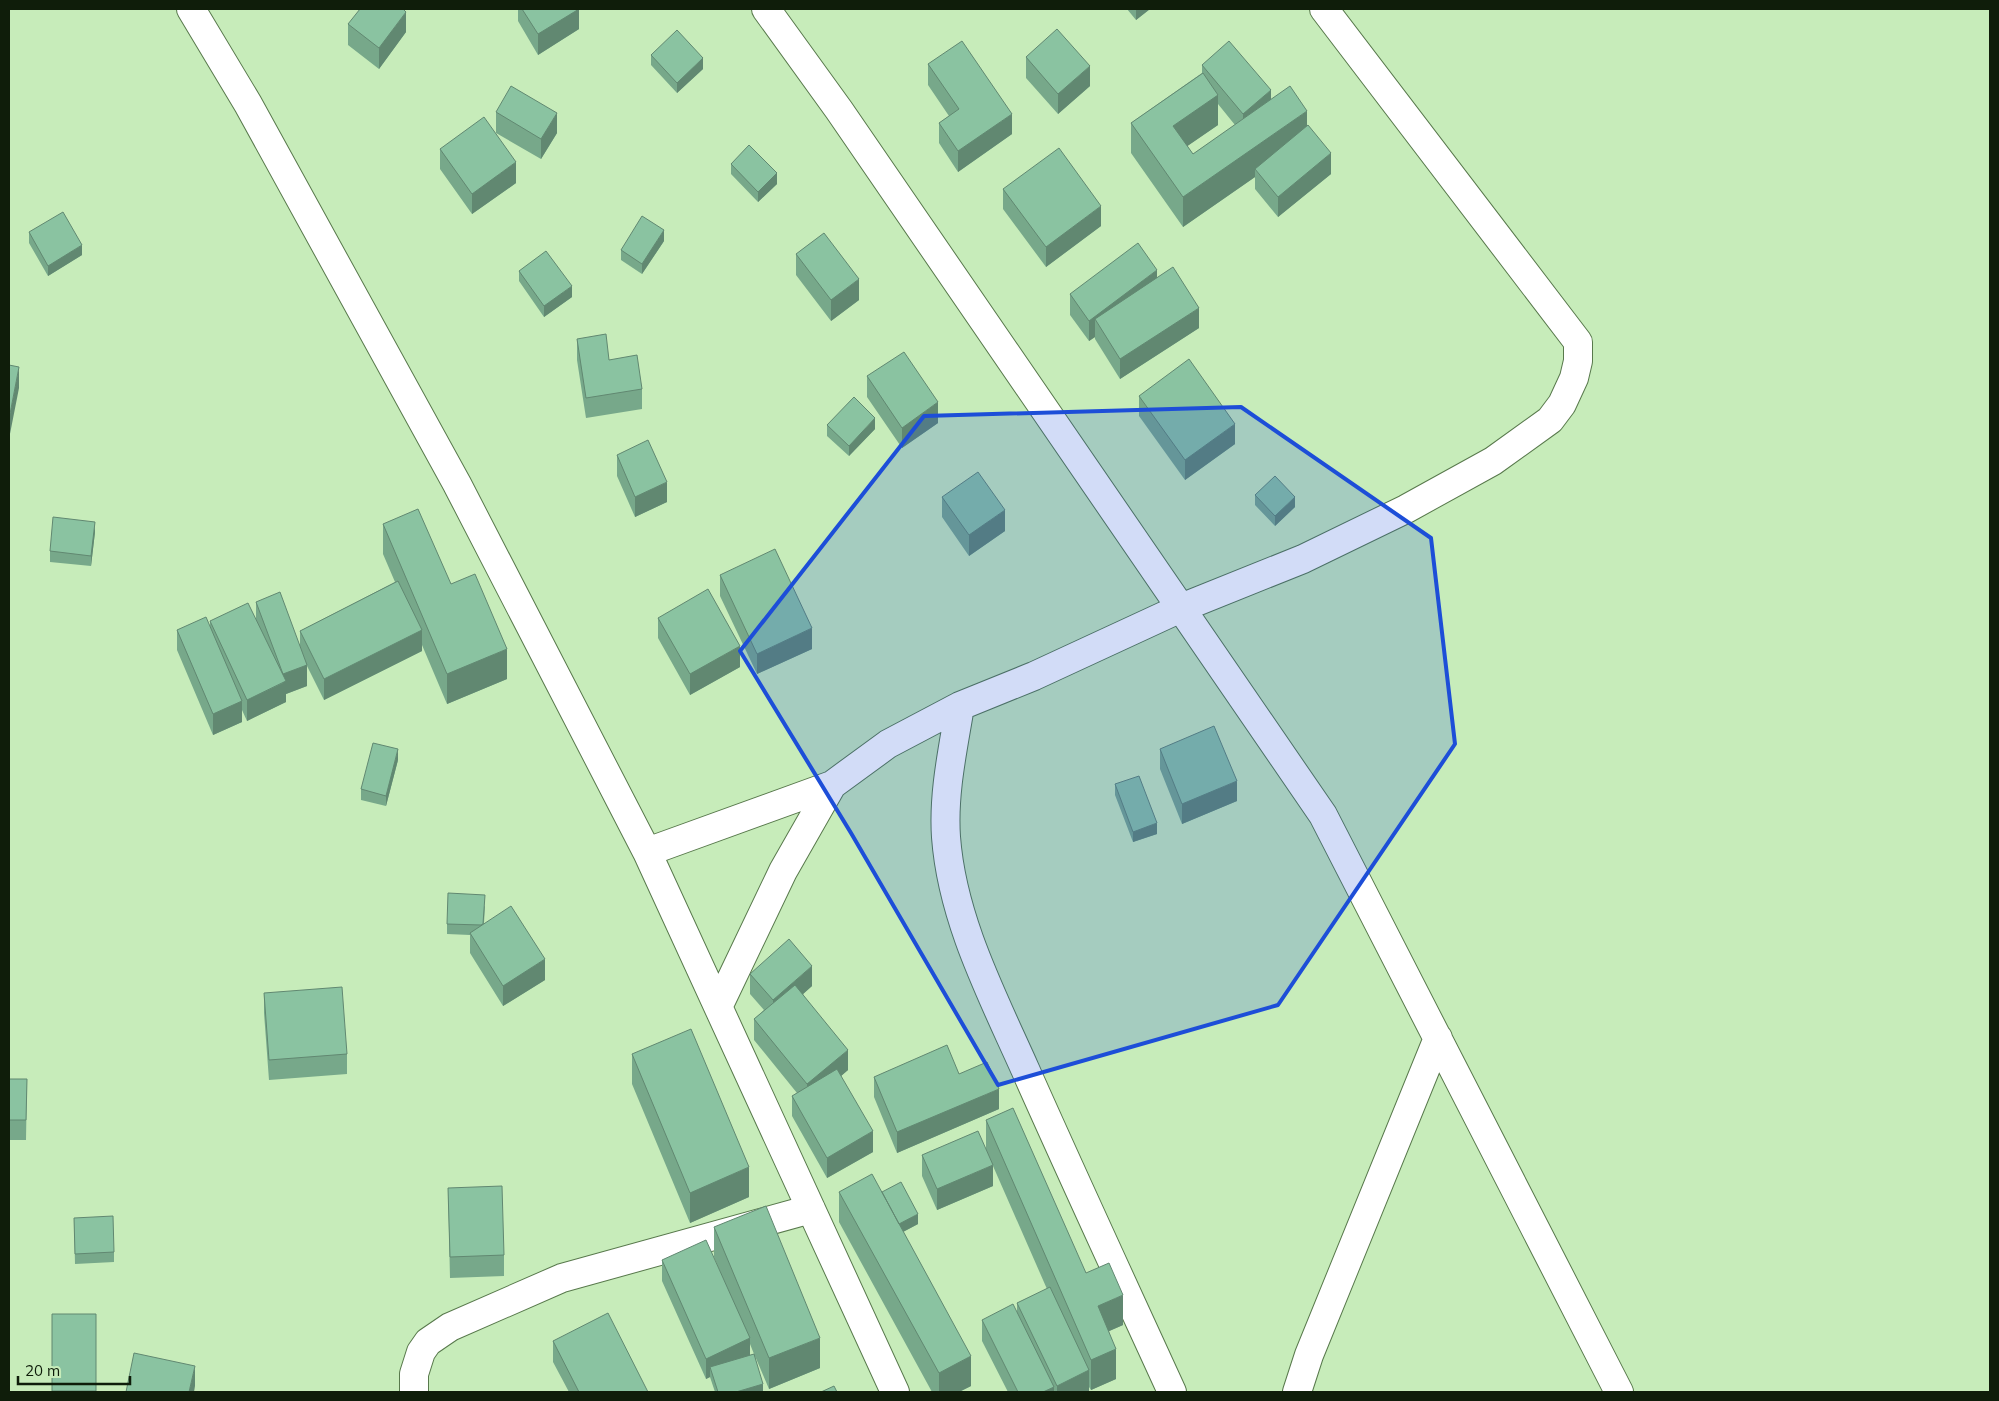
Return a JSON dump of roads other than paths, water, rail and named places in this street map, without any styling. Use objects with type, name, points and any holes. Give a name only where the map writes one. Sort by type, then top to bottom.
[{"type":"street","points":[[191,9],[248,104],[457,484],[647,852],[719,1005],[895,1392]]},
{"type":"street","points":[[766,9],[839,110],[1323,815],[1619,1392]]},
{"type":"street","points":[[647,852],[832,785],[888,744],[960,706],[1034,676],[1181,608],[1303,560],[1493,461],[1550,420],[1562,404],[1574,378],[1578,361],[1578,342],[1324,9]]},
{"type":"street","points":[[960,706],[946,798],[947,845],[962,919],[978,962],[1057,1141],[1172,1392]]},
{"type":"street","points":[[719,1005],[782,871],[832,785]]},
{"type":"street","points":[[1296,1392],[1308,1355],[1438,1038]]},
{"type":"street","points":[[414,1392],[414,1374],[421,1352],[428,1342],[450,1327],[562,1278],[811,1208]]}]
